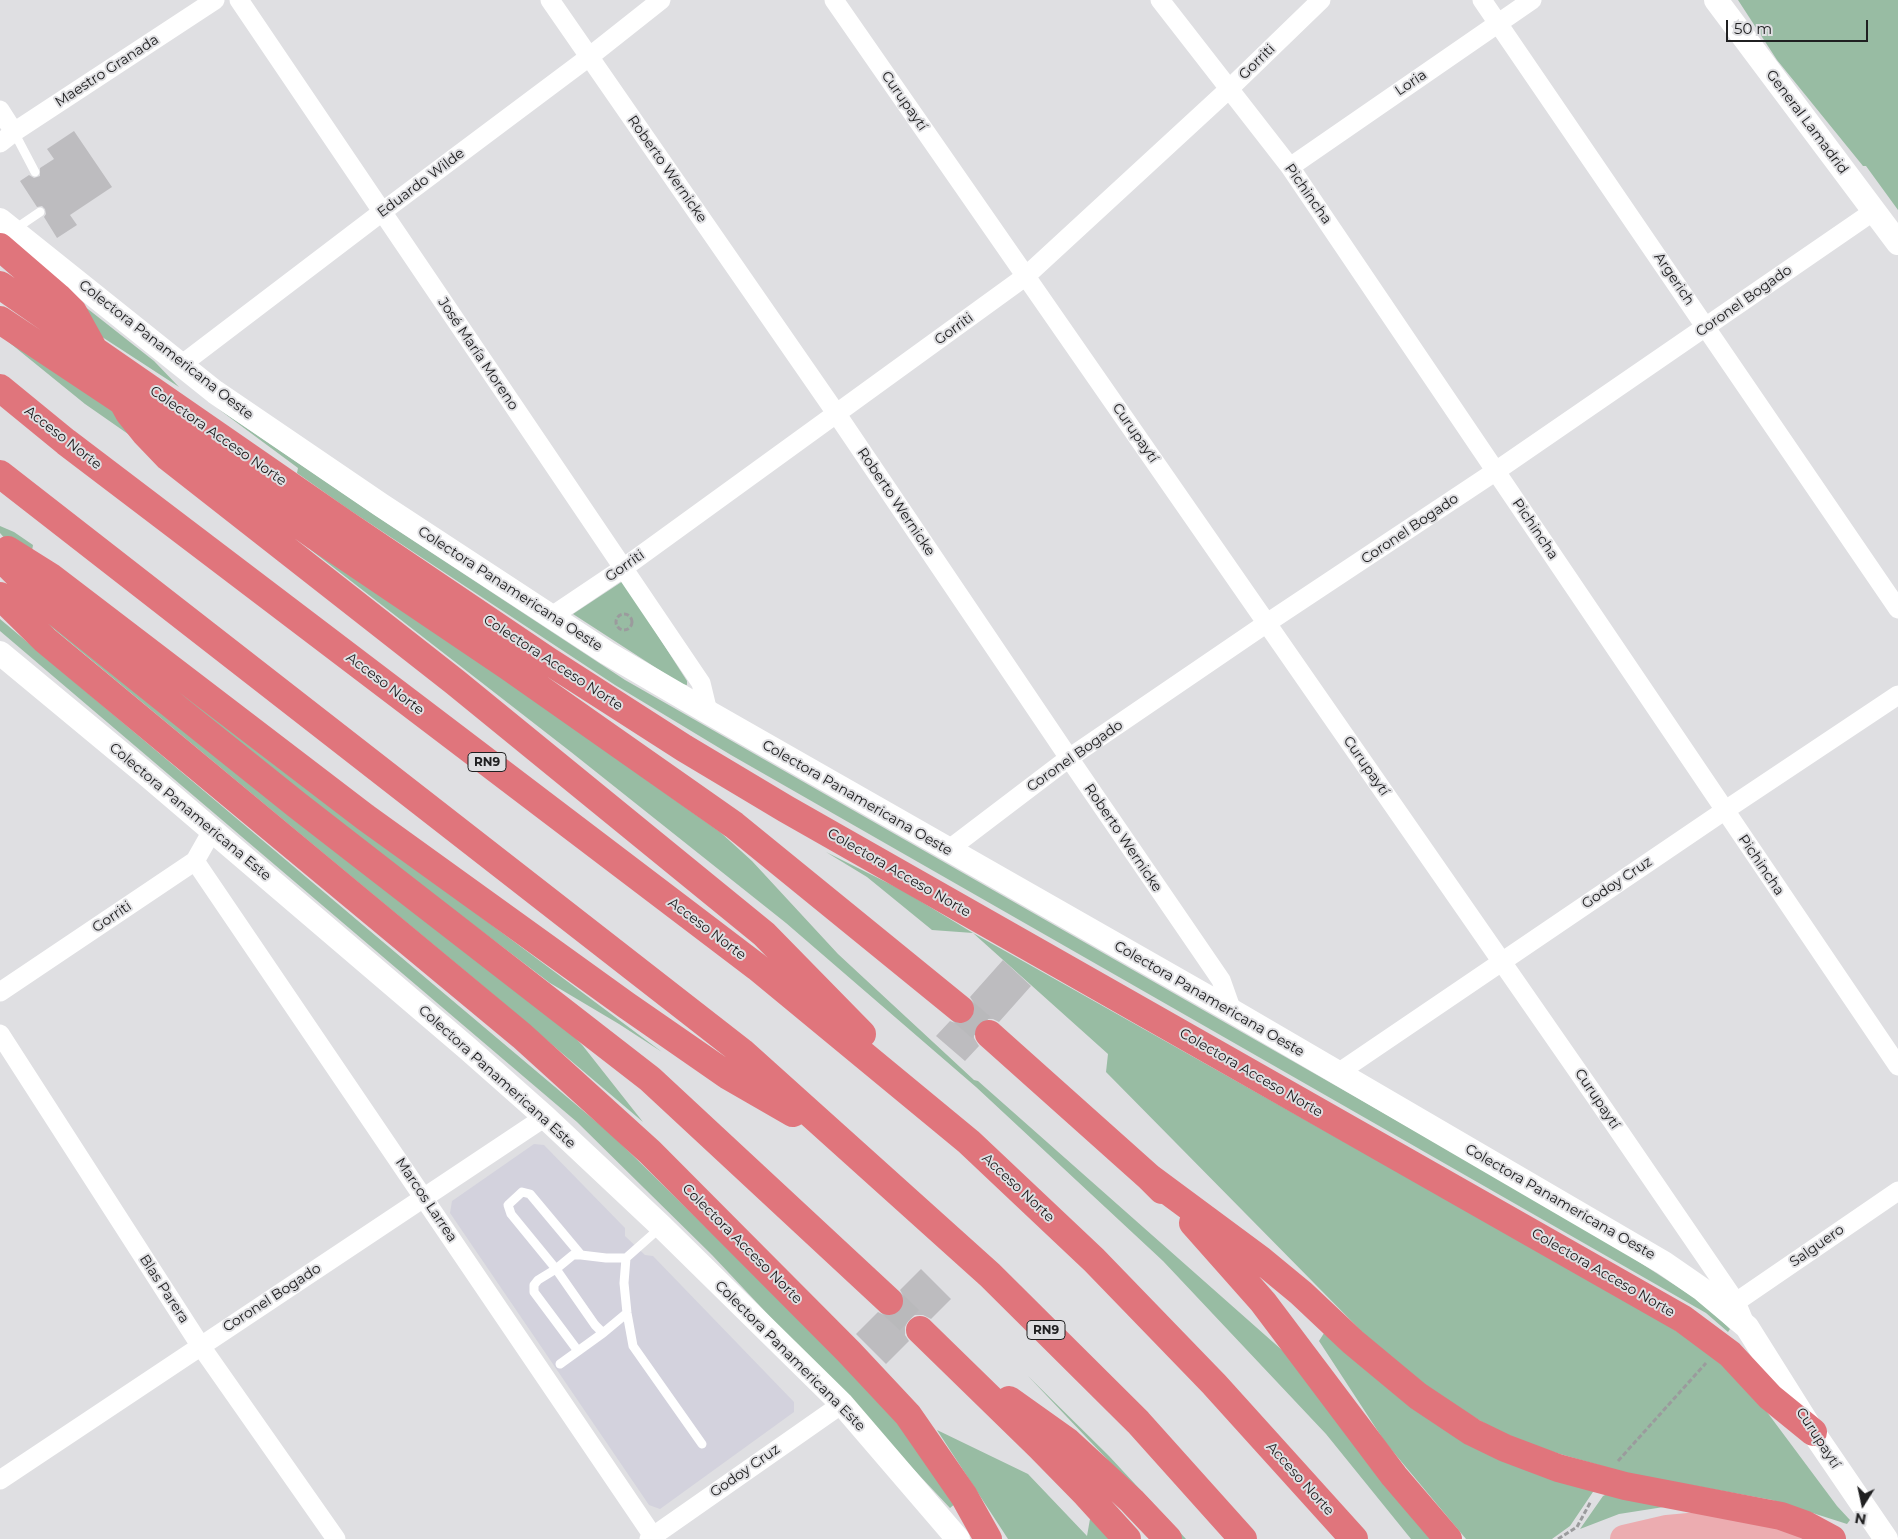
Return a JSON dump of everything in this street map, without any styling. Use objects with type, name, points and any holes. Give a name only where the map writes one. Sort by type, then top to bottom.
[{"type":"highway","points":[[4,232],[58,297],[73,312],[129,413],[168,457],[456,682],[764,934],[969,1142]]},
{"type":"highway","name":"Colectora Acceso Norte","points":[[0,285],[352,528],[550,662],[684,748],[795,814],[1683,1319],[1730,1354],[1770,1397],[1813,1432]]},
{"type":"highway","points":[[0,320],[194,449],[315,536],[509,667],[734,825],[960,1009]]},
{"type":"highway","name":"Acceso Norte","points":[[0,388],[74,448],[757,967],[969,1142],[1094,1260],[1214,1384],[1354,1539]]},
{"type":"highway","name":"RN9","points":[[0,474],[742,1052],[990,1275],[1138,1422],[1243,1539]]},
{"type":"highway","points":[[0,546],[51,578],[365,817],[626,1005],[727,1076],[835,1136]]},
{"type":"highway","points":[[0,557],[50,607],[297,805],[650,1079],[889,1301]]},
{"type":"highway","name":"Colectora Acceso Norte","points":[[0,596],[53,646],[522,1036],[650,1152],[849,1352],[908,1415],[964,1496],[988,1539]]},
{"type":"highway","points":[[990,1034],[1149,1177],[1202,1233],[1263,1302],[1394,1476],[1448,1539]]},
{"type":"highway","points":[[1149,1177],[1262,1260],[1380,1365],[1436,1409],[1472,1432],[1504,1448],[1544,1463],[1603,1480],[1781,1516],[1806,1525],[1832,1539]]},
{"type":"highway","points":[[920,1330],[964,1371],[1086,1494],[1127,1539]]},
{"type":"highway","points":[[964,1371],[1033,1415],[1068,1442],[1132,1501],[1168,1539]]},
{"type":"main road","points":[[1624,1539],[1667,1530],[1710,1526],[1756,1529],[1797,1539]]},
{"type":"street","name":"Maestro Granada","points":[[7,137],[215,0]]},
{"type":"street","name":"José María Moreno","points":[[239,0],[622,569],[701,683],[708,712]]},
{"type":"street","name":"Roberto Wernicke","points":[[550,0],[836,413],[1221,980],[1232,1011]]},
{"type":"street","name":"Eduardo Wilde","points":[[181,365],[662,0]]},
{"type":"street","name":"Curupaytí","points":[[834,0],[1502,961],[1736,1302],[1747,1327],[1813,1432],[1886,1539]]},
{"type":"street","name":"Pichincha","points":[[1160,0],[1290,166],[1898,1066]]},
{"type":"street","name":"Gorriti","points":[[552,616],[622,569],[1026,276],[1229,89],[1321,0]]},
{"type":"street","name":"Argerich","points":[[1482,0],[1898,609]]},
{"type":"street","name":"Loria","points":[[1290,166],[1532,0]]},
{"type":"street","name":"General Lamadrid","points":[[1716,0],[1898,243]]},
{"type":"street","points":[[0,110],[7,137]]},
{"type":"street","name":"Coronel Bogado","points":[[948,850],[1069,758],[1496,471],[1874,211]]},
{"type":"street","name":"Colectora Panamericana Oeste","points":[[4,232],[215,392],[381,505],[607,653],[1232,1011],[1664,1263],[1703,1290],[1747,1327]]},
{"type":"street","name":"Colectora Panamericana Este","points":[[0,652],[467,1048],[545,1117],[662,1227],[842,1404],[958,1539]]},
{"type":"street","name":"Godoy Cruz","points":[[1338,1073],[1898,695]]},
{"type":"street","name":"Gorriti","points":[[0,992],[195,861],[212,831]]},
{"type":"street","name":"Marcos Larrea","points":[[195,861],[425,1198],[652,1538]]},
{"type":"street","name":"Blas Parera","points":[[0,1034],[200,1345],[336,1539]]},
{"type":"street","name":"Coronel Bogado","points":[[0,1480],[545,1117]]},
{"type":"street","name":"Salguero","points":[[1736,1302],[1898,1191]]},
{"type":"street","name":"Godoy Cruz","points":[[652,1538],[842,1404]]},
{"type":"lane","points":[[7,137],[35,172]]},
{"type":"lane","points":[[4,232],[40,212]]},
{"type":"lane","points":[[581,1255],[530,1194],[522,1192],[508,1205],[509,1210],[556,1269],[595,1325],[603,1333]]},
{"type":"lane","points":[[578,1351],[534,1292],[534,1285],[538,1280],[556,1269],[573,1255],[626,1258],[662,1227]]},
{"type":"lane","points":[[626,1258],[624,1283],[633,1346],[702,1444]]},
{"type":"lane","points":[[560,1364],[627,1313]]},
{"type":"path","points":[[624,614],[630,616],[632,626],[625,631],[618,628],[616,623],[619,616],[624,614]]},
{"type":"path","points":[[1558,1539],[1577,1527],[1603,1480],[1707,1362]]},
{"type":"shaded area","points":[[534,1144],[544,1145],[625,1228],[625,1236],[645,1255],[653,1256],[794,1402],[794,1412],[660,1509],[649,1505],[450,1213],[452,1201]]},
{"type":"green space","points":[[1738,0],[1898,0],[1898,210],[1866,166],[1863,166],[1777,60]]},
{"type":"green space","points":[[79,302],[154,361],[179,387],[96,333]]},
{"type":"green space","points":[[0,335],[111,402],[141,443],[85,404]]},
{"type":"green space","points":[[217,408],[394,528],[625,680],[1599,1236],[1704,1304],[1730,1329],[1728,1332],[1706,1313],[731,755],[615,685],[348,509],[297,473],[298,468]]},
{"type":"green space","points":[[0,526],[14,532],[33,545],[32,551],[7,541],[0,533]]},
{"type":"green space","points":[[316,545],[720,832],[752,861],[838,954],[974,1080],[978,1081],[1300,1366],[1432,1539],[1411,1539],[1326,1434],[1163,1261],[976,1087],[786,923],[571,752],[311,550]]},
{"type":"green space","points":[[0,575],[542,1003],[583,1046],[643,1122],[483,986],[48,624]]},
{"type":"green space","points":[[623,581],[687,681],[687,685],[681,684],[573,614]]},
{"type":"green space","points":[[50,591],[182,694],[662,1052],[550,983],[289,785]]},
{"type":"green space","points":[[0,619],[612,1135],[881,1399],[957,1502],[950,1508],[712,1255],[577,1122],[0,631]]},
{"type":"green space","points":[[826,852],[902,890],[973,933],[932,930],[867,877]]},
{"type":"green space","points":[[973,933],[1638,1307],[1712,1353],[1761,1404],[1837,1506],[1850,1520],[1847,1524],[1772,1500],[1630,1474],[1539,1448],[1496,1430],[1445,1400],[1382,1352],[1106,1072],[1108,1054]]},
{"type":"green space","points":[[1326,1330],[1343,1346],[1597,1486],[1570,1526],[1552,1539],[1466,1539],[1385,1442],[1319,1341]]},
{"type":"green space","points":[[1028,1376],[1109,1456],[1186,1539],[1176,1539],[1105,1457]]},
{"type":"green space","points":[[937,1430],[1028,1474],[1087,1536],[1090,1519],[1118,1539],[1008,1539]]},
{"type":"green space","points":[[1611,1492],[1670,1506],[1619,1514],[1580,1529],[1603,1496]]},
{"type":"building","points":[[74,131],[112,187],[70,215],[77,225],[57,238],[44,217],[46,214],[45,209],[42,206],[37,207],[20,181],[29,175],[34,178],[40,176],[40,168],[54,159],[47,149]]},
{"type":"building","points":[[1003,960],[1031,986],[999,1022],[993,1019],[985,1019],[977,1024],[974,1038],[979,1046],[965,1061],[936,1036],[950,1021],[958,1024],[966,1023],[972,1019],[975,1011],[974,1003],[970,997]]},
{"type":"building","points":[[921,1269],[951,1299],[931,1319],[923,1315],[915,1315],[909,1319],[905,1327],[905,1335],[909,1341],[886,1364],[856,1334],[878,1312],[886,1316],[893,1316],[900,1312],[904,1304],[904,1297],[900,1290]]},
{"type":"tunnel","points":[[960,1009],[989,1034]]},
{"type":"tunnel","points":[[889,1301],[920,1330]]}]
